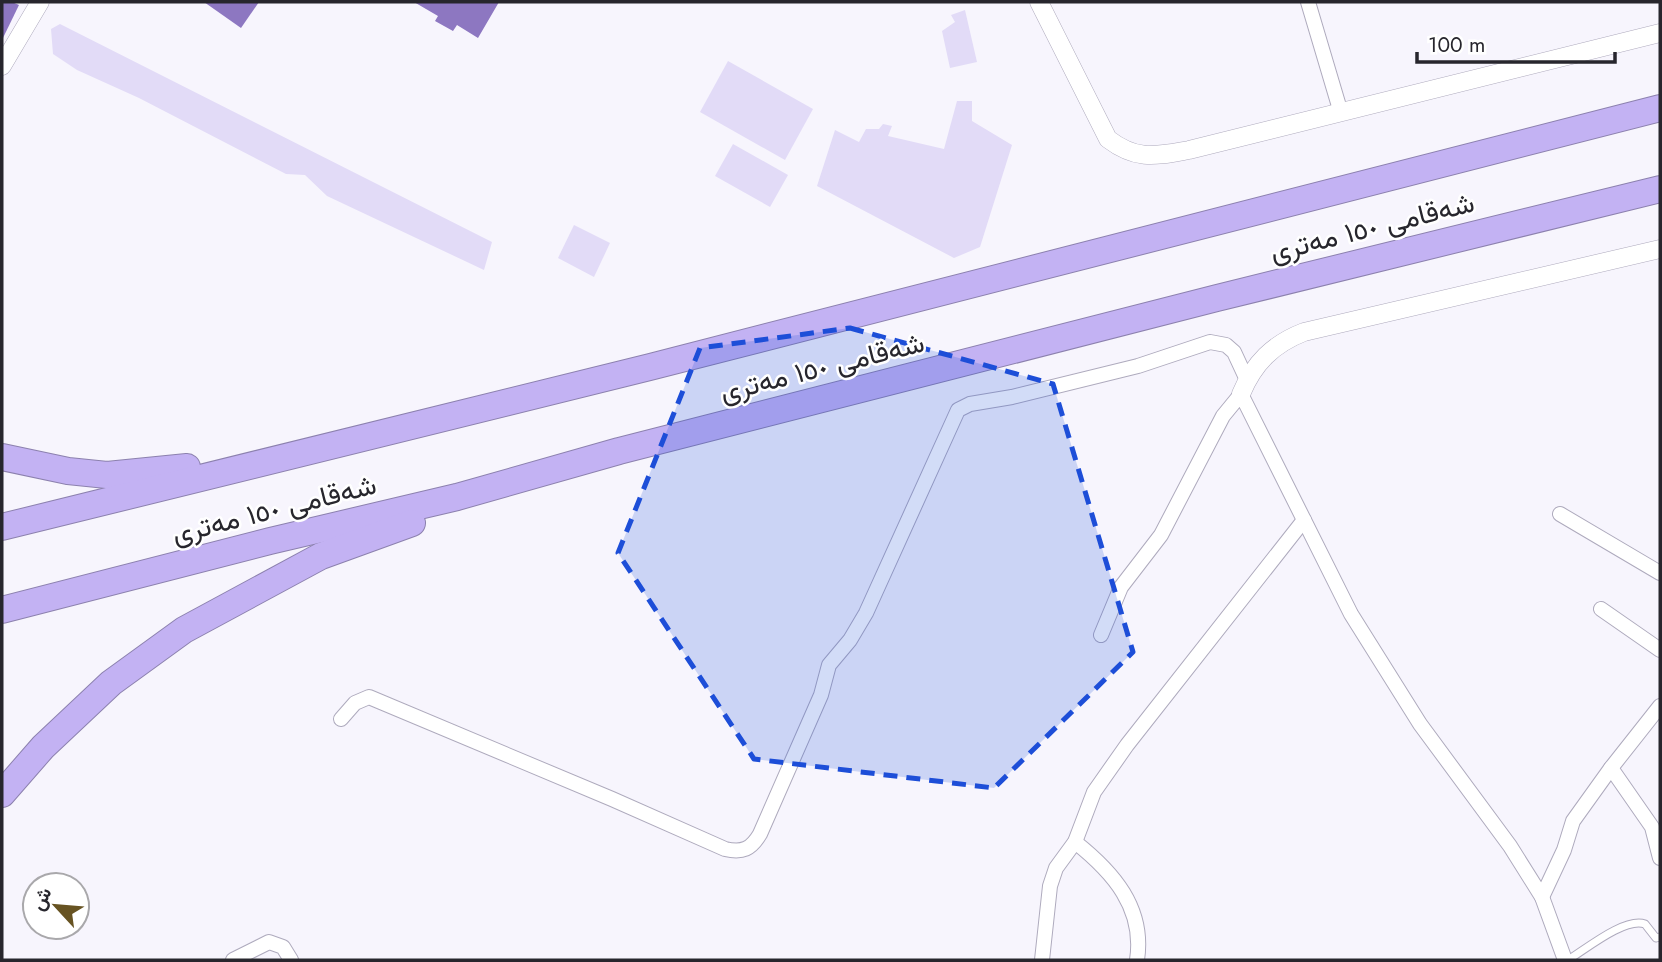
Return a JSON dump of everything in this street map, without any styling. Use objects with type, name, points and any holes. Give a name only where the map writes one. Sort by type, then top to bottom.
[{"type":"highway","name":"شەقامی ١٥٠ مەتری","points":[[2,527],[650,367],[1660,108]]},
{"type":"highway","name":"شەقامی ١٥٠ مەتری","points":[[2,610],[270,541],[457,497],[619,451],[1217,298],[1660,189]]},
{"type":"highway","points":[[2,794],[43,747],[120,676],[184,630],[281,575],[366,538],[517,490],[619,451]]},
{"type":"highway","points":[[2,457],[68,471],[107,475],[269,460]]},
{"type":"street","points":[[2,66],[40,2]]},
{"type":"street","points":[[1039,2],[1108,139],[1123,151],[1142,156],[1170,153],[1341,113],[1660,33]]},
{"type":"street","points":[[1308,2],[1341,113]]},
{"type":"street","points":[[1101,635],[1121,587],[1161,535],[1223,416],[1265,355],[1276,345],[1304,332],[1660,249]]},
{"type":"street","points":[[341,719],[355,703],[369,697],[602,794],[725,849],[737,852],[747,850],[760,834],[821,695],[829,665],[856,631],[866,613],[958,410],[970,404],[1012,397],[1138,366],[1210,342],[1226,345],[1234,352],[1244,387],[1304,520],[1351,614],[1420,724],[1510,846],[1542,897],[1567,960]]},
{"type":"street","points":[[1560,514],[1660,573]]},
{"type":"street","points":[[1042,960],[1050,886],[1056,868],[1074,842],[1094,792],[1304,520]]},
{"type":"street","points":[[1601,609],[1660,650]]},
{"type":"street","points":[[1542,897],[1564,850],[1573,821],[1660,706]]},
{"type":"street","points":[[1611,768],[1652,827],[1659,849]]},
{"type":"street","points":[[1074,842],[1101,863],[1118,883],[1138,929],[1137,960]]},
{"type":"street","points":[[233,960],[269,942],[283,947],[291,960]]},
{"type":"lane","points":[[1567,960],[1626,924],[1646,924],[1652,935],[1660,937]]},
{"type":"highlighted area","points":[[850,328],[1053,384],[1133,652],[994,788],[754,759],[618,553],[700,348]]},
{"type":"shaded area","points":[[965,10],[977,62],[950,68],[942,31],[955,22],[951,15]]},
{"type":"shaded area","points":[[60,24],[492,242],[484,270],[327,196],[305,175],[286,174],[139,98],[77,70],[53,54],[51,29]]},
{"type":"shaded area","points":[[728,61],[813,109],[785,160],[700,112]]},
{"type":"shaded area","points":[[957,101],[972,101],[972,121],[1012,145],[980,247],[954,258],[817,186],[835,130],[859,142],[866,129],[879,129],[883,124],[892,126],[888,136],[944,149]]},
{"type":"shaded area","points":[[733,144],[788,175],[770,207],[715,176]]},
{"type":"shaded area","points":[[574,225],[610,243],[594,277],[558,258]]},
{"type":"building","points":[[2,2],[19,5],[2,40]]},
{"type":"building","points":[[204,2],[259,2],[241,28]]},
{"type":"building","points":[[414,2],[499,2],[478,38],[457,25],[453,31],[435,21],[438,16]]}]
